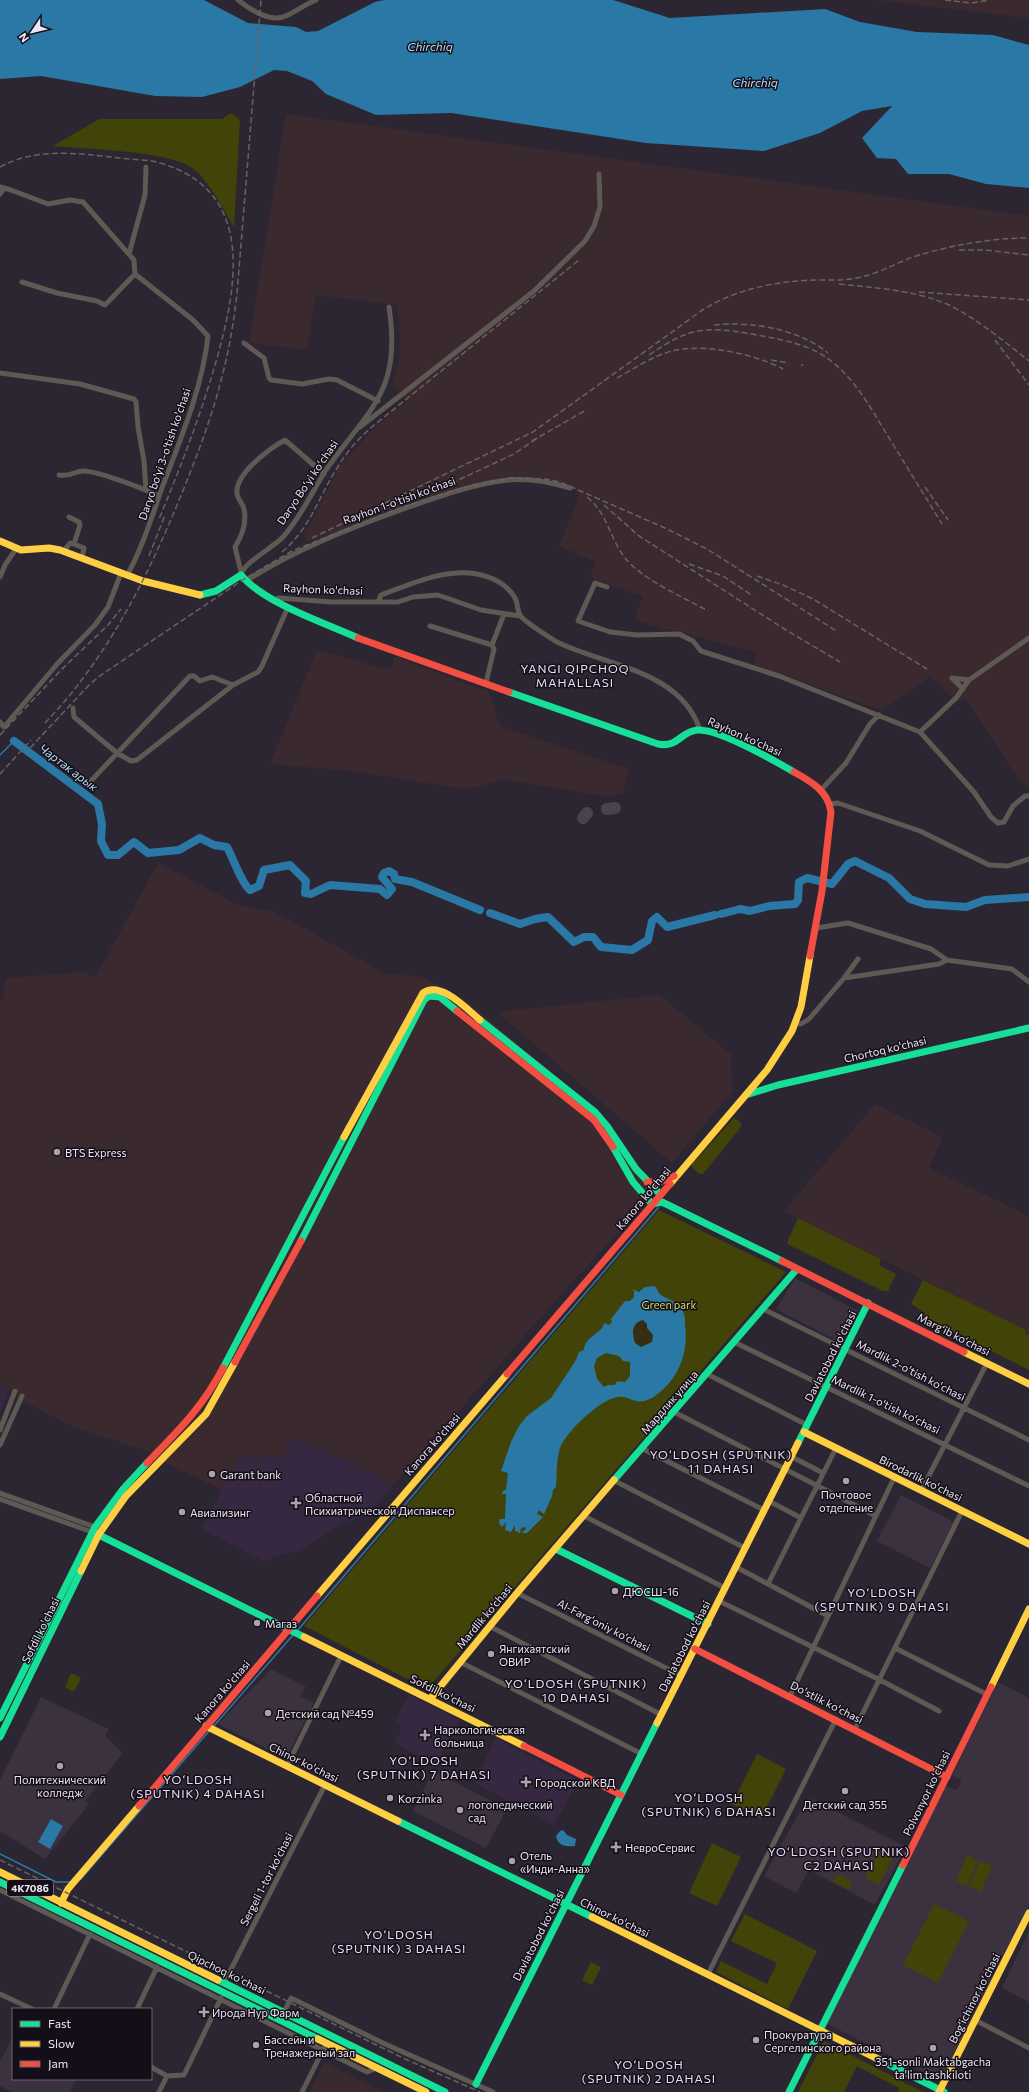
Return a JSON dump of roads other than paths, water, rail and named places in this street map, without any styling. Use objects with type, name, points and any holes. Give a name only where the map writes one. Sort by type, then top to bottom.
[{"type":"street","points":[[238,0],[251,10],[275,19],[287,16],[308,3],[316,0]]},
{"type":"street","points":[[129,254],[145,195],[146,167]]},
{"type":"street","points":[[360,427],[534,291],[585,241],[594,226],[600,208],[599,174]]},
{"type":"street","points":[[0,194],[2,188],[48,204],[70,200],[83,202],[136,264],[135,274],[105,305],[97,301],[57,293],[22,282]]},
{"type":"street","name":"Daryo bo'yi 3-o'tish ko'chasi","points":[[0,723],[4,728],[58,663],[95,626],[108,606],[124,574],[141,548],[200,381],[208,336],[193,320],[135,274]]},
{"type":"street","name":"Daryo Boʻyi koʻchasi","points":[[0,541],[16,549],[49,548],[64,551],[124,574],[187,593],[201,595],[216,590],[241,574],[282,538],[296,520],[324,474],[378,401],[387,379],[392,356],[392,332],[389,307]]},
{"type":"street","points":[[244,343],[264,358],[269,378],[271,380],[302,384],[329,379],[337,380],[378,401]]},
{"type":"street","points":[[0,373],[80,384],[134,399],[136,402],[138,427],[144,461],[146,490]]},
{"type":"street","points":[[324,474],[285,440],[269,450],[246,470],[237,487],[237,493],[244,509],[245,524],[242,537],[235,547],[241,574],[246,581],[276,601],[367,642],[662,745],[675,744],[688,733],[700,730]]},
{"type":"street","points":[[60,475],[68,477],[79,472],[90,472],[146,490],[159,496]]},
{"type":"street","name":"Rayhon 1-o'tish ko'chasi","points":[[246,581],[277,562],[308,547],[383,516],[461,489],[509,480],[546,481],[570,488]]},
{"type":"street","points":[[69,517],[80,524],[74,544]]},
{"type":"street","points":[[64,551],[70,542],[84,548],[82,558]]},
{"type":"street","points":[[0,577],[5,565],[16,549]]},
{"type":"street","points":[[477,574],[503,583],[515,598],[520,616],[504,614],[481,610],[438,595],[413,597],[398,602],[378,602],[381,595],[442,575],[477,574]]},
{"type":"street","points":[[607,587],[596,583],[578,621],[610,632],[637,635],[679,634],[693,641],[700,651],[778,676],[920,732],[974,792],[991,817],[998,823],[1004,822],[1017,802],[1029,796]]},
{"type":"street","name":"Rayhon ko'chasi","points":[[276,601],[278,598],[332,602],[378,602]]},
{"type":"street","points":[[73,708],[74,717],[118,753],[131,761],[137,760],[233,685],[258,672],[288,607]]},
{"type":"street","points":[[486,683],[494,649],[492,645],[504,614]]},
{"type":"street","name":"Rayhon ko'chasi","points":[[520,616],[559,643],[651,678],[670,687],[690,707],[700,730],[773,760],[805,778],[822,790],[829,804],[830,820],[823,885],[807,978],[796,1023],[767,1070],[747,1095]]},
{"type":"street","points":[[430,626],[492,645]]},
{"type":"street","points":[[920,732],[963,689],[969,680],[1029,638]]},
{"type":"street","points":[[89,783],[190,676],[194,676],[200,681],[212,678],[233,685]]},
{"type":"street","points":[[963,689],[952,678],[969,680]]},
{"type":"street","points":[[822,790],[846,763],[870,724],[879,715]]},
{"type":"street","points":[[829,804],[838,803],[920,831],[989,865],[1008,866],[1029,860]]},
{"type":"street","points":[[816,928],[848,923],[931,949],[947,960],[1012,969],[1029,982]]},
{"type":"street","points":[[796,1023],[801,1024],[809,1019],[858,959]]},
{"type":"street","points":[[844,978],[939,964],[947,960]]},
{"type":"street","points":[[95,1531],[211,1406],[308,1224],[324,1198],[428,993]]},
{"type":"street","points":[[95,1531],[136,1474],[206,1400],[281,1260],[315,1191],[419,998],[428,993],[440,997],[531,1059],[599,1116],[632,1163],[647,1182],[660,1194],[662,1202]]},
{"type":"street","name":"Chortoq ko'chasi","points":[[747,1095],[778,1085],[1029,1028]]},
{"type":"street","points":[[487,1029],[526,1066],[587,1114],[601,1128],[628,1175],[652,1204],[662,1202],[798,1269]]},
{"type":"street","points":[[526,1066],[531,1059]]},
{"type":"street","points":[[767,1070],[765,1076],[767,1081],[770,1084],[778,1085]]},
{"type":"street","name":"Kanora ko'chasi","points":[[61,1903],[68,1889],[293,1632],[676,1175],[747,1095]]},
{"type":"street","points":[[647,1182],[660,1182],[676,1175]]},
{"type":"street","points":[[308,1224],[315,1203],[315,1191]]},
{"type":"street","name":"Marg‘ib ko‘chasi","points":[[798,1269],[1029,1384]]},
{"type":"street","name":"Мардлик улица","points":[[556,1549],[798,1269]]},
{"type":"street","name":"Davlatobod ko'chasi","points":[[476,2084],[868,1303]]},
{"type":"street","name":"Mardlik 2-o'tish ko'chasi","points":[[763,1309],[1029,1440]]},
{"type":"street","name":"Mardlik 1-o'tish ko'chasi","points":[[734,1342],[946,1444],[1029,1486]]},
{"type":"street","points":[[921,1491],[965,1409],[987,1363]]},
{"type":"street","points":[[707,1374],[807,1425]]},
{"type":"street","points":[[0,1430],[16,1391]]},
{"type":"street","points":[[0,1445],[22,1396]]},
{"type":"street","points":[[674,1412],[876,1516]]},
{"type":"street","name":"Birodarlik ko'chasi","points":[[804,1432],[1029,1544]]},
{"type":"street","points":[[768,1584],[836,1448]]},
{"type":"street","points":[[643,1449],[764,1510]]},
{"type":"street","points":[[792,1457],[823,1473]]},
{"type":"street","points":[[790,1696],[894,1478]]},
{"type":"street","points":[[615,1481],[745,1548]]},
{"type":"street","name":"Sofdil ko'chasi","points":[[0,1493],[95,1531],[293,1632],[621,1795]]},
{"type":"street","name":"Sofdil ko'chasi","points":[[0,1499],[95,1531]]},
{"type":"street","points":[[769,1501],[801,1518]]},
{"type":"street","points":[[855,1729],[962,1511]]},
{"type":"street","points":[[584,1516],[725,1588]]},
{"type":"street","name":"Sofdil ko'chasi","points":[[0,1718],[95,1531]]},
{"type":"street","name":"Sofdil ko'chasi","points":[[0,1737],[95,1531]]},
{"type":"street","points":[[556,1549],[708,1624]]},
{"type":"street","name":"Mardlik ko‘chasi","points":[[430,1699],[489,1626],[556,1549]]},
{"type":"street","points":[[736,1567],[828,1616]]},
{"type":"street","name":"Al-Farg‘oniy ko‘chasi","points":[[517,1593],[682,1676]]},
{"type":"street","points":[[719,1601],[880,1680],[939,1711]]},
{"type":"street","name":"Polvonyor koʻchasi","points":[[789,2092],[947,1777],[986,1694],[1029,1609]]},
{"type":"street","points":[[489,1626],[662,1715]]},
{"type":"street","points":[[895,1648],[986,1694]]},
{"type":"street","name":"Do'stlik ko'chasi","points":[[695,1649],[836,1719],[947,1777]]},
{"type":"street","points":[[287,1766],[341,1656]]},
{"type":"street","points":[[460,1662],[642,1754]]},
{"type":"street","points":[[12,1694],[19,1697]]},
{"type":"street","points":[[708,1974],[836,1719]]},
{"type":"street","name":"Chinor ko'chasi","points":[[210,1728],[821,2030],[941,2091]]},
{"type":"street","name":"Sergeli 1-tor ko'chasi","points":[[224,1983],[325,1785]]},
{"type":"street","name":"Qipchoq ko'chasi","points":[[0,1872],[445,2092]]},
{"type":"street","name":"Qipchoq ko'chasi","points":[[0,1882],[265,2013],[325,2046]]},
{"type":"street","name":"Qipchoq ko'chasi","points":[[0,1890],[221,1998],[325,2046],[377,2068],[426,2092]]},
{"type":"street","points":[[40,1902],[44,1894]]},
{"type":"street","name":"Bogʻichinor koʻchasi","points":[[941,2091],[1029,1913]]},
{"type":"street","points":[[54,2008],[90,1934]]},
{"type":"street","points":[[137,2008],[157,1967]]},
{"type":"street","points":[[0,1994],[30,2008]]},
{"type":"street","points":[[152,2068],[167,2076],[184,2075],[221,1998]]},
{"type":"street","points":[[284,2012],[291,1998],[385,2044],[493,2092]]},
{"type":"street","points":[[265,2013],[269,2005]]},
{"type":"street","points":[[975,2020],[1029,2048]]},
{"type":"street","points":[[302,2092],[325,2046]]},
{"type":"street","points":[[377,2068],[380,2060]]},
{"type":"street","points":[[159,2092],[167,2076]]},
{"type":"water","name":"Chirchiq","points":[[0,0],[204,0],[248,23],[296,27],[306,32],[318,31],[375,2],[384,0],[613,0],[670,18],[825,9],[860,22],[917,32],[993,35],[1029,45],[1029,188],[986,184],[949,174],[908,174],[896,159],[877,158],[862,138],[892,106],[862,111],[820,133],[764,151],[646,143],[451,113],[376,115],[326,94],[312,81],[287,71],[274,70],[240,87],[202,97],[155,96],[41,76],[0,79]]},
{"type":"water","points":[[654,1286],[661,1295],[677,1303],[683,1312],[685,1318],[686,1335],[685,1346],[676,1374],[663,1390],[648,1400],[638,1402],[623,1397],[618,1397],[602,1404],[584,1417],[563,1441],[560,1448],[557,1462],[556,1487],[553,1490],[544,1514],[539,1510],[537,1514],[543,1517],[527,1533],[522,1533],[526,1527],[521,1528],[520,1533],[515,1531],[515,1525],[511,1532],[505,1530],[506,1522],[502,1527],[499,1523],[500,1519],[505,1519],[506,1494],[502,1494],[503,1491],[506,1490],[508,1473],[501,1471],[511,1442],[519,1426],[527,1416],[551,1398],[576,1360],[579,1352],[584,1350],[585,1345],[590,1338],[601,1329],[604,1323],[609,1325],[612,1322],[611,1319],[625,1301],[630,1301],[634,1297],[634,1291],[632,1289],[639,1292],[645,1287]],"holes":[[[643,1320],[653,1335],[652,1342],[641,1347],[635,1343],[633,1329],[639,1321]],[[606,1353],[619,1356],[623,1361],[630,1362],[630,1376],[625,1382],[617,1381],[615,1385],[608,1385],[604,1387],[597,1379],[594,1366],[597,1358]]]},
{"type":"water","points":[[51,1819],[63,1826],[50,1849],[38,1842]]},
{"type":"water","points":[[563,1830],[567,1835],[576,1839],[575,1846],[566,1846],[558,1842],[556,1836]]},
{"type":"waterway","name":"Чартак арык","points":[[0,720],[3,723]]},
{"type":"waterway","points":[[0,755],[14,741],[13,739]]},
{"type":"waterway","name":"Чартак арык","points":[[14,741],[98,804],[102,824],[101,841],[108,855],[118,855],[134,842],[148,853],[179,850],[200,838],[214,845],[227,847],[241,877],[250,890],[259,886],[264,870],[290,865],[306,881],[305,893],[311,894],[330,885],[380,889],[387,895],[392,889],[382,877],[384,873],[389,871],[394,874],[395,879],[412,882],[480,910]]},
{"type":"waterway","name":"Чартак арык","points":[[721,914],[740,909],[750,911],[769,906],[795,904],[798,900],[799,882],[807,878],[832,884],[848,864],[855,861],[889,878],[910,899],[925,904],[966,907],[985,900],[1029,897]]},
{"type":"waterway","name":"Чартак арык","points":[[490,913],[520,924],[535,919],[548,917],[574,942],[584,937],[593,937],[601,947],[632,950],[648,940],[652,921],[657,917],[667,927],[715,915]]},
{"type":"waterway","points":[[297,1631],[658,1208]]},
{"type":"waterway","points":[[213,1727],[293,1635]]},
{"type":"waterway","points":[[81,1879],[210,1730]]},
{"type":"waterway","points":[[0,1854],[56,1882],[71,1882]]},
{"type":"railway","points":[[45,723],[72,692],[96,660],[124,615],[161,542],[182,493],[210,419],[229,346],[237,293],[261,0]]},
{"type":"railway","points":[[945,0],[972,3],[989,0]]},
{"type":"railway","points":[[0,167],[16,160],[31,156],[64,153],[157,162],[192,177],[214,197],[227,222],[233,250],[233,281],[221,343],[195,428],[159,519]]},
{"type":"railway","points":[[312,538],[533,432],[701,311],[728,297],[769,285],[798,281],[859,278],[878,272],[916,256],[958,245],[1000,239],[1029,238]]},
{"type":"railway","points":[[959,250],[985,250],[1029,255]]},
{"type":"railway","points":[[282,552],[292,543],[308,522],[332,476],[350,449],[363,435],[579,260]]},
{"type":"railway","points":[[839,284],[881,288],[909,293],[949,305],[980,323],[1029,361]]},
{"type":"railway","points":[[919,292],[1029,300]]},
{"type":"railway","points":[[714,325],[743,324],[774,328],[803,338],[828,353]]},
{"type":"railway","points":[[649,355],[687,334],[709,330],[735,331],[780,339],[816,351],[835,364],[854,384],[877,418],[942,524]]},
{"type":"railway","points":[[995,340],[1029,385]]},
{"type":"railway","points":[[617,378],[658,356],[672,351],[699,348],[729,351],[758,359],[783,369]]},
{"type":"railway","points":[[771,360],[789,363]]},
{"type":"railway","points":[[532,441],[586,410]]},
{"type":"railway","points":[[435,491],[514,454],[536,439]]},
{"type":"railway","points":[[30,748],[90,684],[101,675],[244,579],[292,551],[400,508],[465,487],[510,478],[545,479],[560,482],[665,528],[707,549],[838,632]]},
{"type":"railway","points":[[925,487],[948,520]]},
{"type":"railway","points":[[587,497],[600,511],[615,542],[625,558],[633,566],[642,574],[664,588],[708,611]]},
{"type":"railway","points":[[604,505],[639,536],[786,630],[840,662]]},
{"type":"railway","points":[[149,556],[165,515]]},
{"type":"railway","points":[[689,564],[723,576],[753,596]]},
{"type":"railway","points":[[757,576],[783,585],[813,599],[927,669]]},
{"type":"railway","points":[[0,735],[61,670],[108,625],[121,609]]},
{"type":"railway","points":[[0,774],[31,740]]},
{"type":"railway","points":[[0,1860],[405,2059],[480,2092]]},
{"type":"place","name":"BTS Express","points":[[57,1152]]},
{"type":"place","name":"Garant bank","points":[[212,1474]]},
{"type":"place","name":"Почтовое отделение","points":[[846,1481]]},
{"type":"place","name":"Областной Психиатрической Диспансер","points":[[296,1503]]},
{"type":"place","name":"Авиализинг","points":[[182,1512]]},
{"type":"place","name":"ДЮСШ-16","points":[[615,1591]]},
{"type":"place","name":"Магаз","points":[[257,1623]]},
{"type":"place","name":"Янгихаятский ОВИР","points":[[491,1654]]},
{"type":"place","name":"Детский сад №459","points":[[268,1713]]},
{"type":"place","name":"Наркологическая больница","points":[[425,1735]]},
{"type":"place","name":"Политехнический колледж","points":[[60,1766]]},
{"type":"place","name":"Городской КВД","points":[[526,1782]]},
{"type":"place","name":"Детский сад 355","points":[[845,1791]]},
{"type":"place","name":"Korzinka","points":[[390,1798]]},
{"type":"place","name":"логопедический сад","points":[[460,1810]]},
{"type":"place","name":"НевроСервис","points":[[616,1847]]},
{"type":"place","name":"Отель «Инди-Анна»","points":[[512,1861]]},
{"type":"place","name":"Ирода Нур Фарм","points":[[204,2012]]},
{"type":"place","name":"Прокуратура Сергелинского района","points":[[756,2040]]},
{"type":"place","name":"Бассейн и Тренажерный зал","points":[[256,2045]]},
{"type":"place","name":"351-sonli Maktabgacha ta'lim tashkiloti","points":[[933,2048]]},
{"type":"district","name":"YANGI QIPCHOQ MAHALLASI","points":[[575,675]]},
{"type":"district","name":"YO‘LDOSH (SPUTNIK) 11 DAHASI","points":[[721,1461]]},
{"type":"district","name":"YO‘LDOSH (SPUTNIK) 9 DAHASI","points":[[882,1599]]},
{"type":"district","name":"YO‘LDOSH (SPUTNIK) 10 DAHASI","points":[[576,1690]]},
{"type":"district","name":"YO‘LDOSH (SPUTNIK) 7 DAHASI","points":[[424,1767]]},
{"type":"district","name":"YO‘LDOSH (SPUTNIK) 4 DAHASI","points":[[198,1786]]},
{"type":"district","name":"YO‘LDOSH (SPUTNIK) 6 DAHASI","points":[[709,1804]]},
{"type":"district","name":"YO‘LDOSH (SPUTNIK) C2 DAHASI","points":[[839,1858]]},
{"type":"district","name":"YO‘LDOSH (SPUTNIK) 3 DAHASI","points":[[399,1941]]},
{"type":"district","name":"YO‘LDOSH (SPUTNIK) 2 DAHASI","points":[[649,2071]]},
{"type":"park label","name":"Green park","points":[[669,1304]]}]
